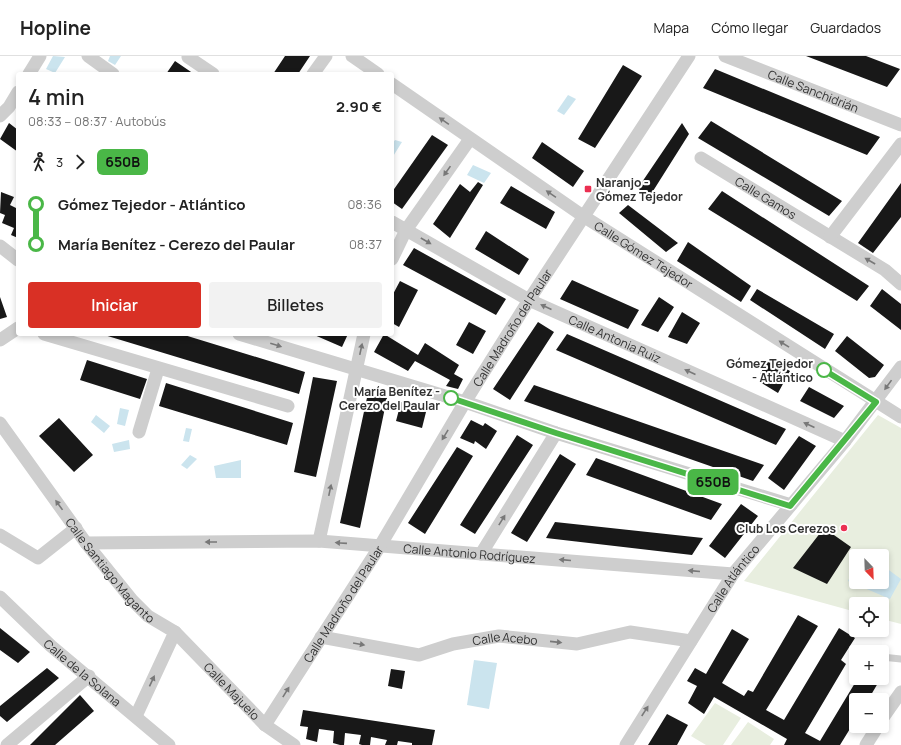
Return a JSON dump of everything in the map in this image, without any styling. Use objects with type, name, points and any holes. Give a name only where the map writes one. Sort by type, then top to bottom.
[{"type":"street","points":[[30,72],[40,56]]},
{"type":"street","points":[[88,56],[110,72]]},
{"type":"street","points":[[314,72],[326,56]]},
{"type":"street","points":[[352,56],[375,72]]},
{"type":"street","name":"Calle Madroño del Paular","points":[[265,725],[380,546],[465,402],[529,300],[689,56]]},
{"type":"street","name":"Calle Sanchidrián","points":[[726,56],[901,125]]},
{"type":"street","points":[[188,57],[210,72]]},
{"type":"street","name":"Calle Gómez Tejedor","points":[[394,85],[583,216],[901,417]]},
{"type":"street","points":[[9,112],[16,96]]},
{"type":"street","points":[[394,255],[406,230],[470,139]]},
{"type":"street","points":[[830,238],[901,144]]},
{"type":"street","name":"Calle Gamos","points":[[701,158],[830,238],[885,270],[901,284]]},
{"type":"street","name":"Calle Antonia Ruiz","points":[[394,223],[529,300],[845,441]]},
{"type":"street","points":[[0,246],[16,258]]},
{"type":"street","points":[[0,340],[16,329]]},
{"type":"street","points":[[51,336],[158,369],[288,406]]},
{"type":"street","points":[[246,336],[465,402],[556,433],[790,506]]},
{"type":"street","points":[[319,541],[364,336]]},
{"type":"street","name":"Calle Atlántico","points":[[626,745],[733,574],[845,441],[901,367]]},
{"type":"street","points":[[139,432],[158,369]]},
{"type":"street","name":"Calle Santiago Maganto","points":[[0,423],[86,543],[132,600],[148,616],[175,632]]},
{"type":"street","points":[[481,554],[556,433]]},
{"type":"street","points":[[0,535],[38,558],[76,528]]},
{"type":"street","name":"Calle Antonio Rodríguez","points":[[86,543],[319,541],[733,574]]},
{"type":"street","name":"Calle de la Solana","points":[[0,597],[51,646],[89,676],[169,745]]},
{"type":"street","points":[[136,716],[175,632]]},
{"type":"street","name":"Calle Majuelo","points":[[175,632],[265,725],[294,745]]},
{"type":"street","name":"Calle Acebo","points":[[321,637],[419,654],[454,644],[499,636],[577,644],[630,632],[691,641]]},
{"type":"street","points":[[7,745],[89,676]]},
{"type":"street","points":[[889,709],[901,692]]},
{"type":"street","points":[[866,745],[874,733]]},
{"type":"lane","points":[[889,658],[901,659]]},
{"type":"green space","name":"Club Los Cerezos","points":[[878,415],[901,428],[901,624],[889,621],[889,597],[849,597],[849,610],[744,581]]},
{"type":"green space","points":[[715,703],[741,718],[723,745],[706,745],[691,736]]},
{"type":"green space","points":[[748,722],[774,739],[770,745],[731,745]]},
{"type":"water","points":[[53,56],[65,57],[56,72],[46,69]]},
{"type":"water","points":[[110,56],[121,56],[115,65],[108,61]]},
{"type":"water","points":[[568,95],[576,99],[564,115],[557,111]]},
{"type":"water","points":[[395,140],[402,142],[394,155]]},
{"type":"water","points":[[473,165],[491,173],[484,183],[467,175]]},
{"type":"water","points":[[120,408],[129,410],[125,426],[117,424]]},
{"type":"water","points":[[96,415],[110,426],[104,433],[91,422]]},
{"type":"water","points":[[186,428],[192,429],[189,442],[183,441]]},
{"type":"water","points":[[129,440],[130,449],[114,452],[112,444]]},
{"type":"water","points":[[190,455],[197,459],[187,469],[181,465]]},
{"type":"water","points":[[241,460],[241,478],[216,478],[214,466]]},
{"type":"water","points":[[889,570],[901,579],[890,599],[889,597],[885,597],[867,589],[889,589]]},
{"type":"water","points":[[474,660],[497,663],[489,709],[467,705]]},
{"type":"building","points":[[285,56],[310,56],[299,72],[274,72]]},
{"type":"building","points":[[806,56],[866,56],[900,69],[887,87]]},
{"type":"building","points":[[175,61],[191,72],[167,72]]},
{"type":"building","points":[[623,65],[642,76],[595,148],[578,139]]},
{"type":"building","points":[[715,69],[880,137],[867,155],[703,88]]},
{"type":"building","points":[[711,121],[842,201],[829,216],[698,138]]},
{"type":"building","points":[[9,123],[16,128],[16,151],[0,139]]},
{"type":"building","points":[[682,123],[689,134],[648,199],[638,188]]},
{"type":"building","points":[[432,135],[448,145],[402,209],[394,203],[394,189]]},
{"type":"building","points":[[542,142],[584,171],[573,187],[532,158]]},
{"type":"building","points":[[478,182],[483,185],[450,238],[433,224],[460,184],[470,192]]},
{"type":"building","points":[[901,183],[901,217],[873,253],[858,243]]},
{"type":"building","points":[[511,186],[555,212],[546,229],[500,203]]},
{"type":"building","points":[[722,191],[869,286],[857,301],[708,209]]},
{"type":"building","points":[[1,192],[14,197],[10,205],[16,208],[16,237],[11,235],[14,228],[2,223],[5,215],[0,213]]},
{"type":"building","points":[[628,205],[678,243],[666,252],[619,213]]},
{"type":"building","points":[[486,231],[529,259],[519,275],[475,249]]},
{"type":"building","points":[[688,242],[751,286],[741,302],[677,261]]},
{"type":"building","points":[[414,248],[506,299],[496,315],[403,265]]},
{"type":"building","points":[[572,280],[639,310],[628,329],[560,299]]},
{"type":"building","points":[[400,281],[418,290],[399,327],[394,324],[394,292]]},
{"type":"building","points":[[757,289],[834,334],[825,349],[750,300]]},
{"type":"building","points":[[882,289],[901,304],[901,330],[870,306]]},
{"type":"building","points":[[0,297],[7,317],[0,319]]},
{"type":"building","points":[[659,297],[674,307],[658,332],[641,325]]},
{"type":"building","points":[[682,312],[700,323],[687,344],[668,337]]},
{"type":"building","points":[[469,322],[486,331],[473,354],[456,345]]},
{"type":"building","points":[[538,322],[554,332],[510,400],[493,389]]},
{"type":"building","points":[[567,334],[786,429],[776,445],[556,350]]},
{"type":"building","points":[[108,336],[188,336],[305,372],[299,394]]},
{"type":"building","points":[[317,336],[347,336],[342,347]]},
{"type":"building","points":[[383,336],[387,336],[418,355],[425,343],[459,365],[454,374],[463,379],[458,389],[446,386],[450,380],[415,361],[408,371],[374,352]]},
{"type":"building","points":[[847,336],[884,365],[875,377],[869,378],[835,351]]},
{"type":"building","points":[[769,359],[790,371],[778,393],[760,382],[764,377],[760,374]]},
{"type":"building","points":[[87,360],[147,379],[140,399],[80,380]]},
{"type":"building","points":[[313,377],[337,381],[316,477],[294,472]]},
{"type":"building","points":[[166,383],[293,423],[287,445],[159,406]]},
{"type":"building","points":[[534,385],[764,465],[753,481],[524,401]]},
{"type":"building","points":[[809,387],[844,406],[834,418],[800,401]]},
{"type":"building","points":[[368,393],[387,398],[360,528],[340,523]]},
{"type":"building","points":[[401,402],[427,408],[422,428],[396,421]]},
{"type":"building","points":[[59,418],[93,455],[74,472],[39,436]]},
{"type":"building","points":[[471,420],[483,426],[485,423],[497,431],[486,449],[475,441],[474,444],[460,438]]},
{"type":"building","points":[[517,435],[533,445],[475,534],[460,525]]},
{"type":"building","points":[[799,436],[816,446],[784,490],[768,478]]},
{"type":"building","points":[[457,447],[473,456],[425,534],[408,523]]},
{"type":"building","points":[[560,454],[576,464],[527,542],[511,533]]},
{"type":"building","points":[[596,458],[722,504],[711,520],[586,475]]},
{"type":"building","points":[[741,504],[758,516],[725,558],[709,546]]},
{"type":"building","points":[[555,522],[703,538],[692,555],[546,538]]},
{"type":"building","points":[[824,528],[851,547],[827,584],[793,568]]},
{"type":"building","points":[[798,615],[818,626],[766,710],[784,720],[839,628],[849,634],[849,637],[855,638],[849,645],[841,660],[846,664],[805,733],[820,741],[854,685],[877,685],[872,693],[849,693],[849,730],[840,745],[784,745],[787,739],[714,697],[704,714],[688,703],[697,686],[687,681],[695,668],[706,674],[732,629],[749,639],[722,683],[744,696],[748,690],[753,692]]},
{"type":"building","points":[[0,628],[30,652],[18,663],[0,650]]},
{"type":"building","points":[[47,668],[59,678],[7,722],[0,716],[0,706]]},
{"type":"building","points":[[391,669],[405,671],[402,689],[388,686]]},
{"type":"building","points":[[80,695],[94,711],[55,745],[30,745]]},
{"type":"building","points":[[303,710],[435,730],[432,745],[412,745],[412,743],[398,741],[397,745],[385,745],[387,740],[371,737],[370,745],[362,745],[359,744],[361,735],[345,733],[344,745],[340,745],[333,743],[334,731],[319,729],[317,742],[306,739],[308,727],[300,726]]},
{"type":"building","points":[[667,714],[688,725],[677,745],[648,745]]},
{"type":"bus line","name":"650B","points":[[451,398],[556,433],[790,506],[876,402],[824,370]]},
{"type":"place","name":"Naranjo - Gómez Tejedor","points":[[588,189]]},
{"type":"place","name":"Gómez Tejedor - Atlántico","points":[[824,370]]},
{"type":"place","name":"María Benítez - Cerezo del Paular","points":[[451,398]]},
{"type":"place","name":"Club Los Cerezos","points":[[844,528]]}]
